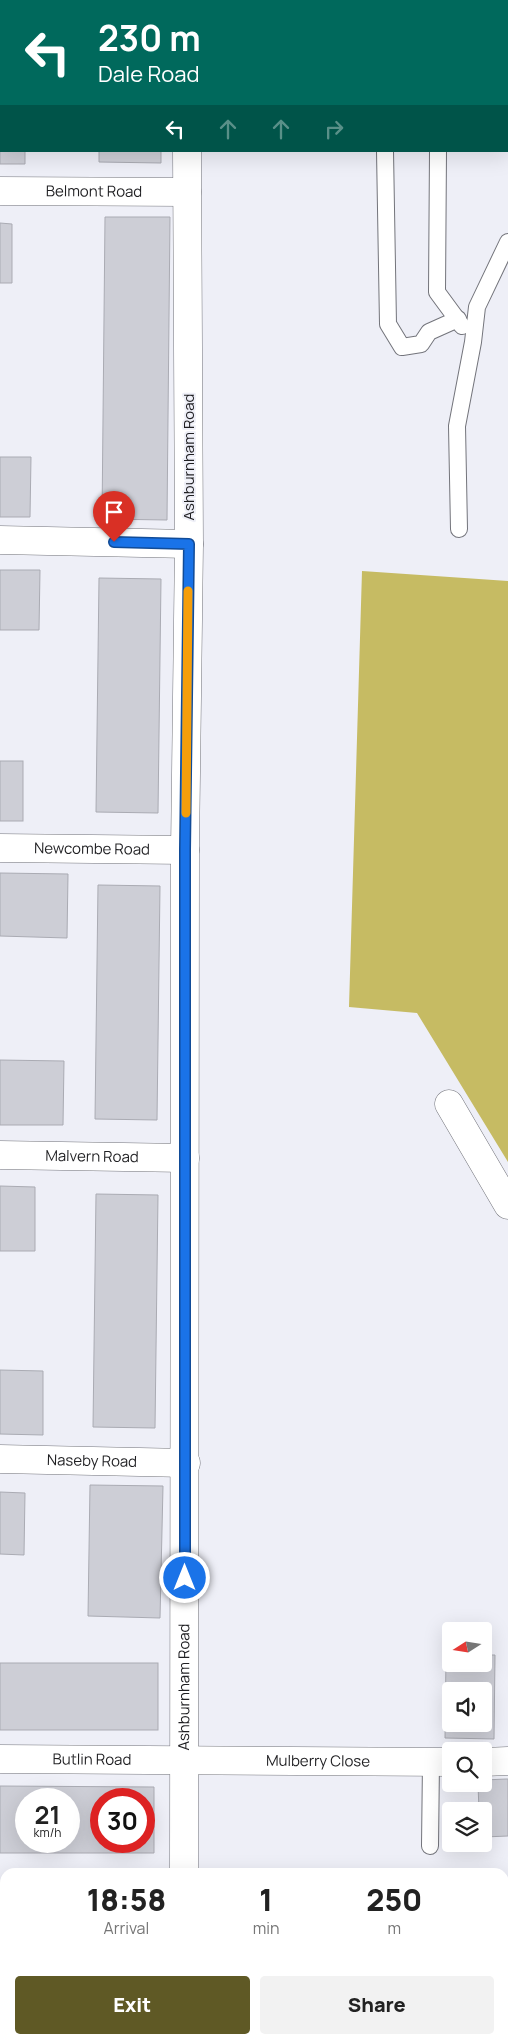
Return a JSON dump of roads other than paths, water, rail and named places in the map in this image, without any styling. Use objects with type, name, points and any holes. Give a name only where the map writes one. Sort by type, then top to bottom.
[{"type":"street","name":"Ashburnham Road","points":[[184,1868],[186,1463],[185,850],[189,544],[187,152]]},
{"type":"street","name":"Belmont Road","points":[[0,191],[187,192]]},
{"type":"street","points":[[0,540],[189,544]]},
{"type":"street","name":"Newcombe Road","points":[[0,848],[185,850]]},
{"type":"street","points":[[449,1104],[508,1205]]},
{"type":"street","name":"Malvern Road","points":[[0,1156],[185,1158]]},
{"type":"street","name":"Naseby Road","points":[[0,1459],[186,1463]]},
{"type":"street","name":"Butlin Road","points":[[0,1758],[184,1761]]},
{"type":"street","name":"Mulberry Close","points":[[184,1761],[441,1762]]},
{"type":"street","points":[[492,1762],[508,1761]]},
{"type":"lane","points":[[385,152],[388,324],[402,347],[420,344],[428,332],[458,318]]},
{"type":"lane","points":[[438,152],[437,292],[458,318],[473,342]]},
{"type":"lane","points":[[459,529],[457,426],[473,342],[477,307],[508,242]]},
{"type":"lane","points":[[430,1846],[441,1762]]}]
